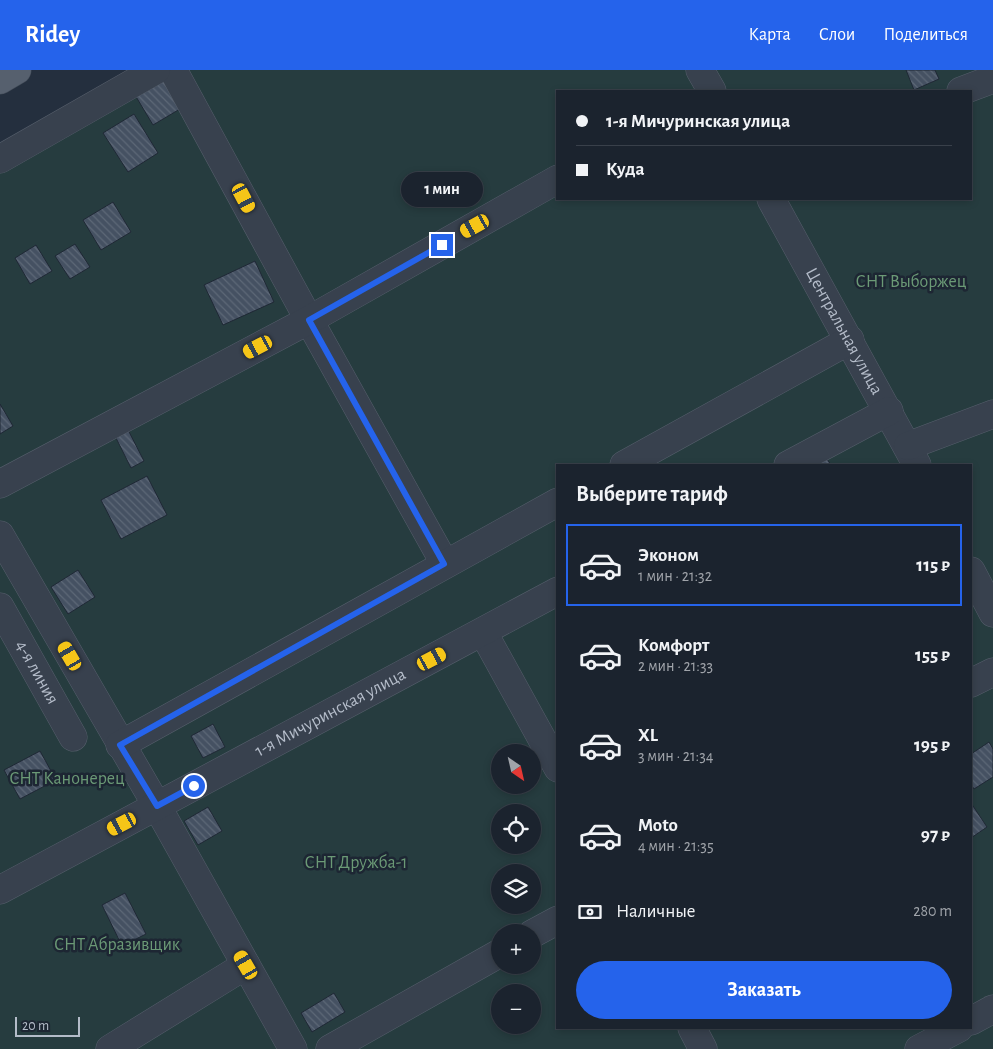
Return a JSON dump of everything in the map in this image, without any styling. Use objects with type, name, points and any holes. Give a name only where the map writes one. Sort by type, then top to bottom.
[{"type":"main road","points":[[0,80],[18,70]]},
{"type":"street","points":[[0,159],[156,70]]},
{"type":"street","points":[[174,70],[444,564]]},
{"type":"street","points":[[700,70],[711,90]]},
{"type":"street","points":[[964,90],[993,79]]},
{"type":"street","points":[[0,484],[309,320],[556,180]]},
{"type":"street","name":"Центральная улица","points":[[772,200],[913,455]]},
{"type":"street","points":[[626,464],[850,340]]},
{"type":"street","points":[[790,464],[889,412]]},
{"type":"street","points":[[913,455],[993,414]]},
{"type":"street","points":[[120,745],[556,503]]},
{"type":"street","points":[[0,535],[157,806],[293,1049]]},
{"type":"street","points":[[972,573],[993,613]]},
{"type":"street","name":"1-я Мичуринская улица","points":[[0,890],[556,592]]},
{"type":"street","name":"4-я линия","points":[[0,607],[73,737]]},
{"type":"street","points":[[483,632],[556,764]]},
{"type":"street","points":[[972,683],[993,672]]},
{"type":"street","points":[[541,929],[556,921]]},
{"type":"street","points":[[330,1049],[491,958]]},
{"type":"street","points":[[110,1049],[246,965]]},
{"type":"street","points":[[972,1020],[993,1009]]},
{"type":"street","points":[[693,1029],[703,1049]]},
{"type":"street","points":[[919,1049],[957,1029]]},
{"type":"green space","points":[[156,70],[993,70],[993,1049],[0,1049],[0,161]]},
{"type":"building","points":[[906,70],[935,70],[939,79],[914,90]]},
{"type":"building","points":[[167,75],[185,106],[153,125],[135,95]]},
{"type":"building","points":[[134,114],[158,153],[128,172],[103,133]]},
{"type":"building","points":[[113,202],[131,232],[101,250],[83,220]]},
{"type":"building","points":[[75,244],[90,267],[70,279],[55,256]]},
{"type":"building","points":[[36,245],[52,271],[30,284],[15,258]]},
{"type":"building","points":[[255,261],[274,302],[223,325],[204,285]]},
{"type":"building","points":[[0,404],[13,426],[0,434]]},
{"type":"building","points":[[125,424],[144,461],[131,468],[112,430]]},
{"type":"building","points":[[823,453],[830,464],[806,464]]},
{"type":"building","points":[[147,476],[167,515],[121,539],[101,500]]},
{"type":"building","points":[[78,570],[95,597],[68,614],[51,587]]},
{"type":"building","points":[[213,724],[225,747],[203,758],[191,736]]},
{"type":"building","points":[[989,742],[993,749],[993,777],[974,789],[972,786],[972,753]]},
{"type":"building","points":[[40,751],[56,780],[20,799],[4,770]]},
{"type":"building","points":[[972,804],[987,827],[972,837]]},
{"type":"building","points":[[208,807],[222,831],[198,845],[184,821]]},
{"type":"building","points":[[125,893],[146,934],[122,946],[102,905]]},
{"type":"building","points":[[334,993],[345,1012],[312,1032],[301,1013]]},
{"type":"route","points":[[194,786],[157,806],[120,745],[444,564],[309,320],[442,245]]},
{"type":"park label","name":"СНТ Выборжец","points":[[911,282]]},
{"type":"park label","name":"СНТ Канонерец","points":[[67,779]]},
{"type":"park label","name":"СНТ Дружба-1","points":[[356,863]]},
{"type":"park label","name":"СНТ Абразивщик","points":[[117,945]]}]
